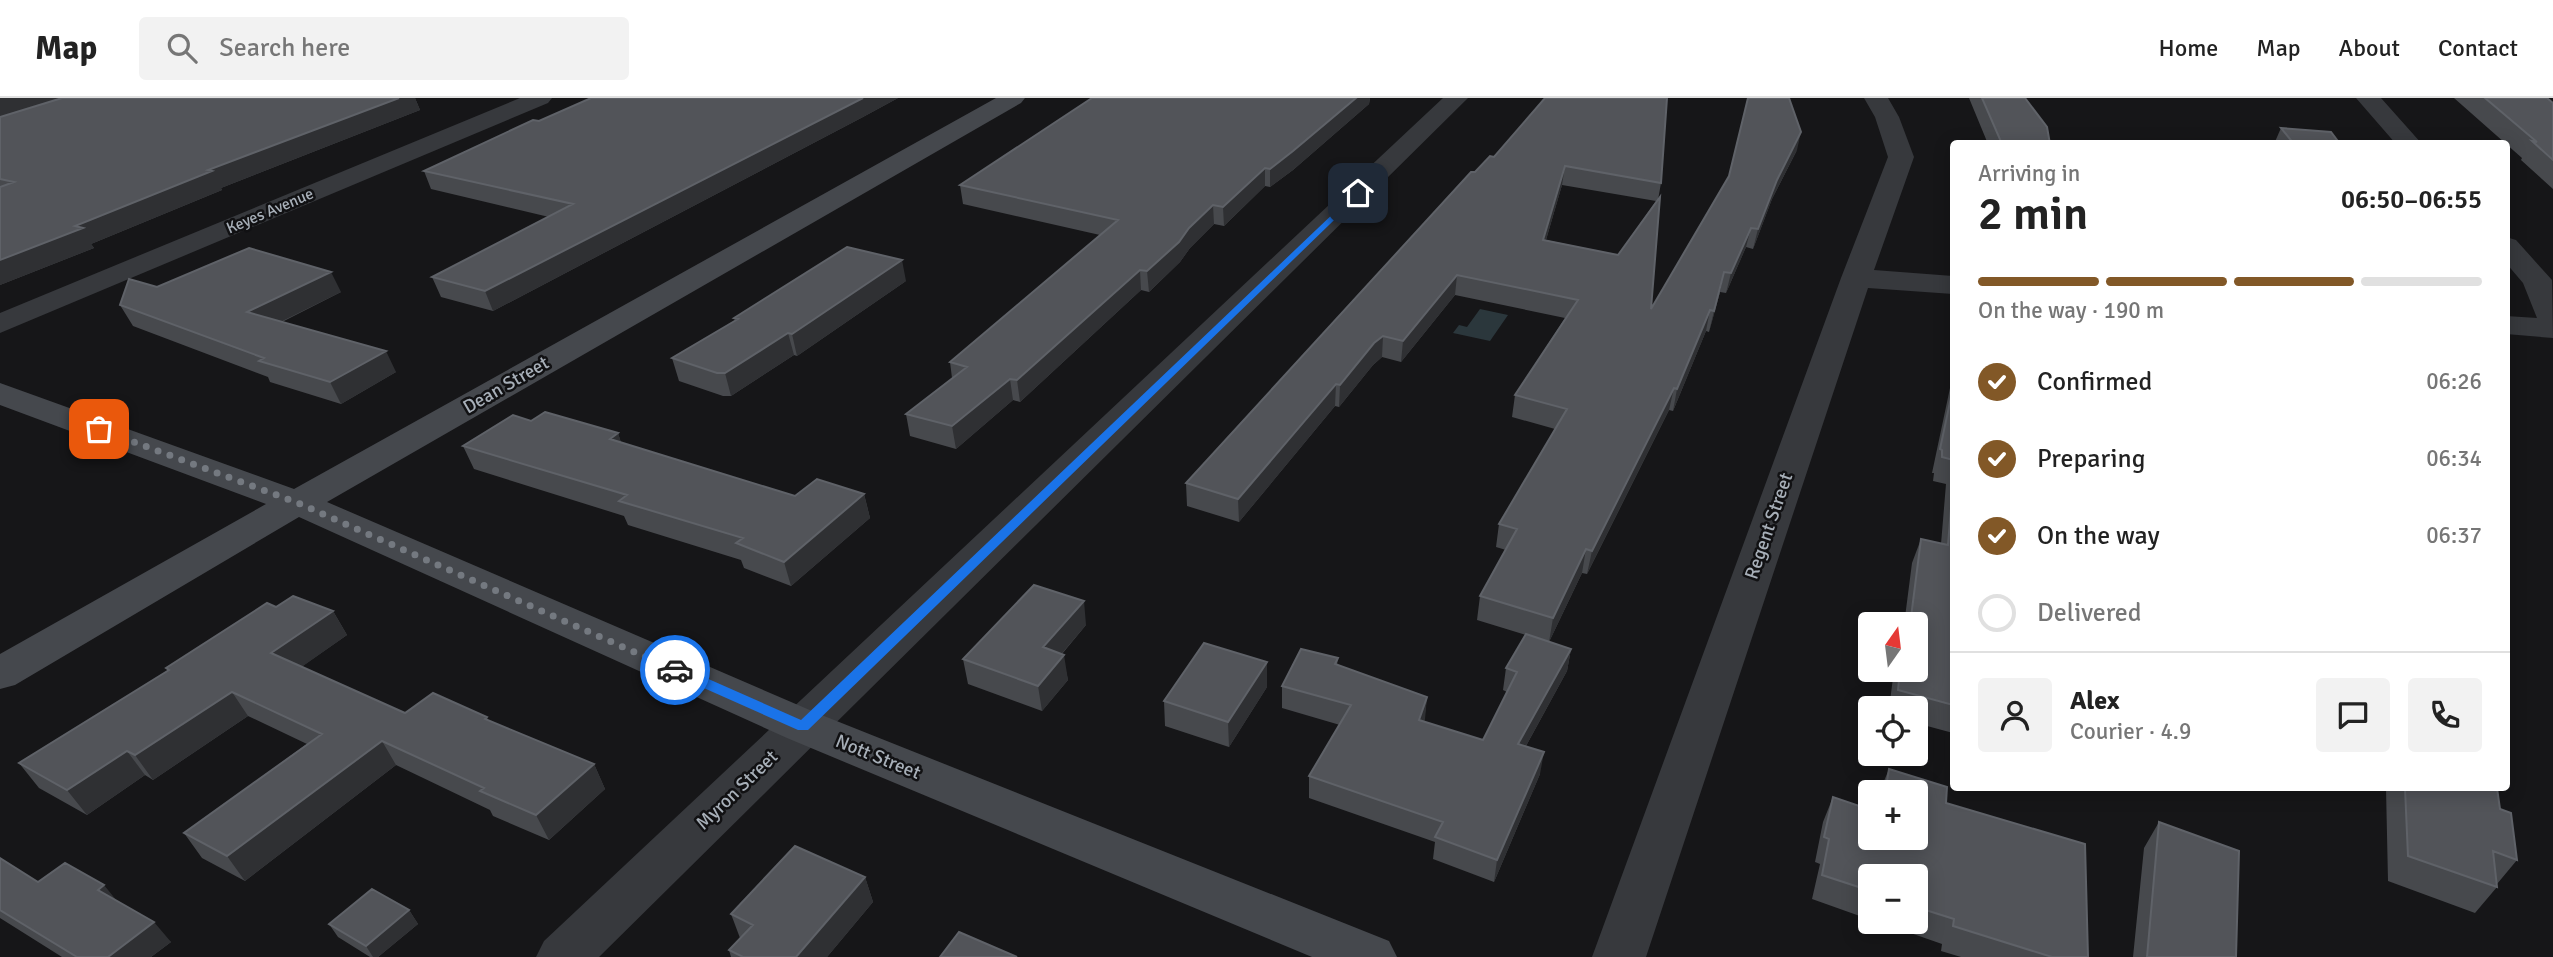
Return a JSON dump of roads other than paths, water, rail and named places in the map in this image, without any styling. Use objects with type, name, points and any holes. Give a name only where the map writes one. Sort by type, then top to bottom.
[{"type":"main road","name":"Dean Street","points":[[0,674],[1013,98]]},
{"type":"main road","name":"Nott Street","points":[[0,393],[298,503],[803,726],[1370,957]]},
{"type":"street","name":"Keyes Avenue","points":[[0,324],[540,98]]},
{"type":"street","name":"Myron Street","points":[[563,957],[1457,98]]},
{"type":"street","name":"Regent Street","points":[[1619,957],[1856,278],[1901,157],[1887,117],[1876,98]]},
{"type":"street","points":[[2368,98],[2406,140]]},
{"type":"street","points":[[2510,250],[2537,280],[2553,319]]},
{"type":"street","points":[[1856,278],[1950,285]]},
{"type":"street","points":[[2510,325],[2553,328]]}]
